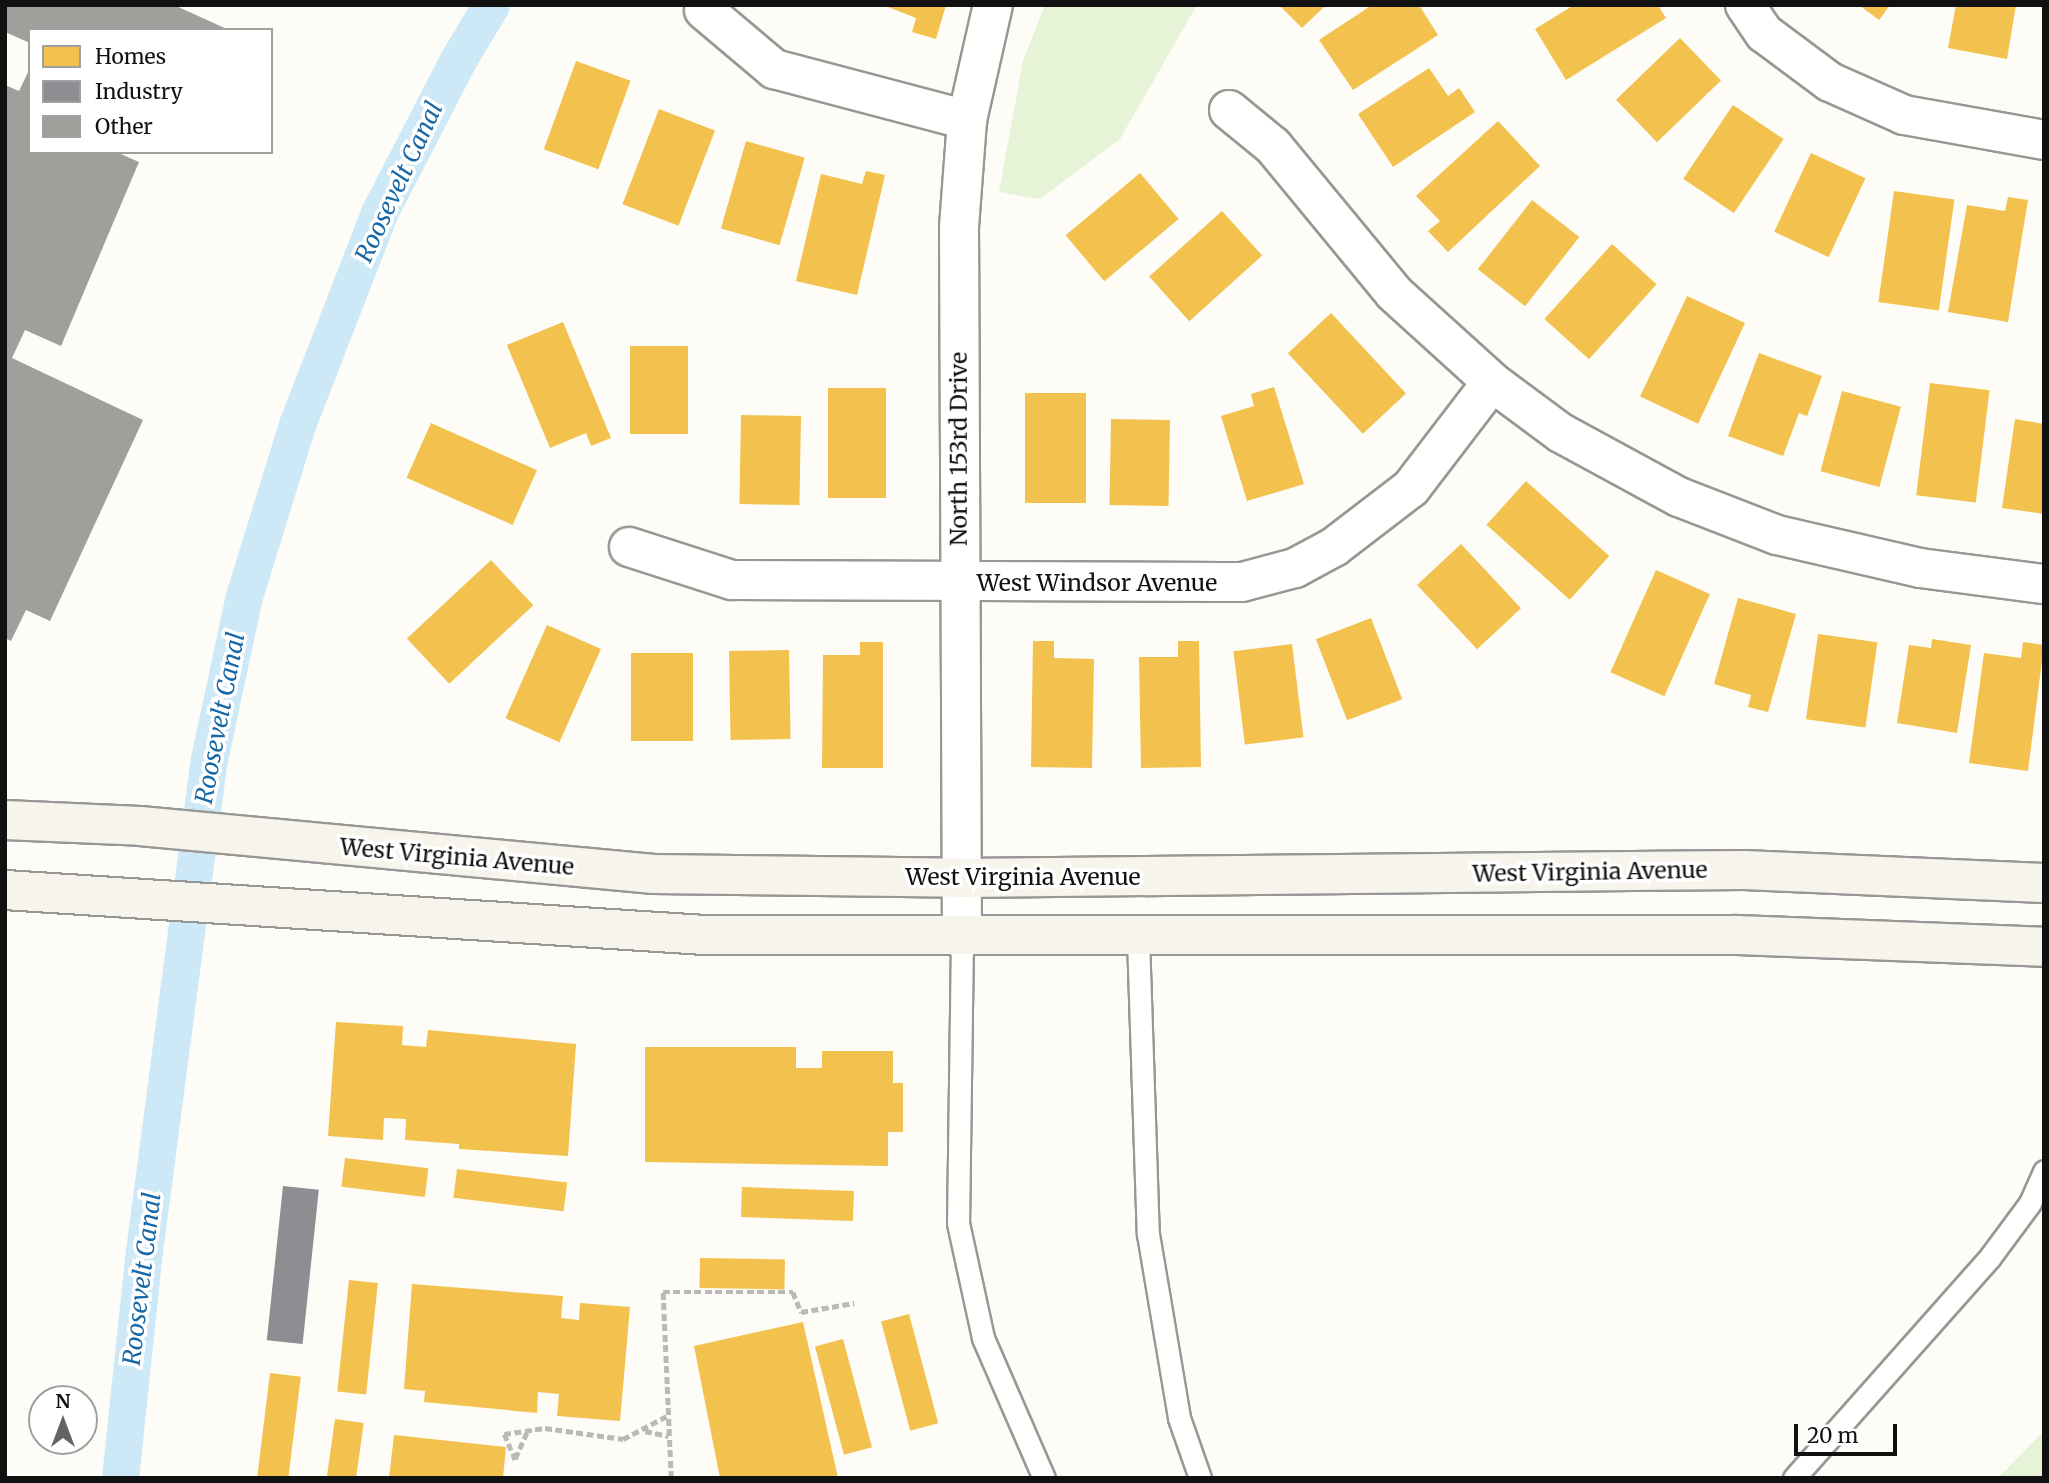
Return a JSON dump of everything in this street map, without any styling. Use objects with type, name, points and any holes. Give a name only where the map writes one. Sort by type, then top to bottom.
[{"type":"main road","name":"West Virginia Avenue","points":[[5,820],[140,826],[654,874],[962,878],[1744,870],[2044,883]]},
{"type":"main road","points":[[5,890],[132,895],[634,932],[962,939],[1737,935],[2044,947]]},
{"type":"street","name":"North 153rd Drive","points":[[962,939],[959,227],[967,120],[993,5]]},
{"type":"street","points":[[1745,5],[1764,33],[1830,82],[1905,115],[2044,140]]},
{"type":"street","points":[[704,10],[774,69],[967,120]]},
{"type":"street","points":[[1229,110],[1272,146],[1394,293],[1492,382],[1561,433],[1679,497],[1777,535],[1920,568],[2044,584]]},
{"type":"street","name":"West Windsor Avenue","points":[[629,547],[732,580],[959,584],[1242,582],[1295,568],[1334,547],[1411,488],[1492,382]]},
{"type":"lane","points":[[1138,938],[1148,1234],[1180,1418],[1200,1478]]},
{"type":"lane","points":[[962,939],[958,1223],[983,1338],[1044,1478]]},
{"type":"lane","points":[[1794,1478],[1990,1257],[2029,1203],[2044,1171]]},
{"type":"path","points":[[671,1478],[663,1292],[793,1292],[801,1312],[854,1303]]},
{"type":"path","points":[[527,1433],[515,1460],[503,1434],[566,1429],[601,1439],[623,1439],[644,1431],[667,1415]]},
{"type":"path","points":[[644,1431],[668,1436]]},
{"type":"green space","points":[[1045,5],[1197,5],[1120,139],[1040,199],[999,192],[1023,61]]},
{"type":"green space","points":[[2044,1431],[2044,1478],[1998,1478]]},
{"type":"building: Homes","points":[[883,5],[946,5],[936,39],[912,32],[916,18]]},
{"type":"building: Homes","points":[[1279,5],[1326,5],[1302,28]]},
{"type":"building: Homes","points":[[1372,5],[1419,5],[1438,35],[1353,90],[1319,40]]},
{"type":"building: Homes","points":[[1574,5],[1658,5],[1666,18],[1566,80],[1535,29]]},
{"type":"building: Homes","points":[[1859,5],[1890,5],[1879,20]]},
{"type":"building: Homes","points":[[1956,5],[2016,5],[2007,59],[1948,48]]},
{"type":"building: Homes","points":[[1680,38],[1721,80],[1657,142],[1616,100]]},
{"type":"building: Homes","points":[[576,61],[631,81],[598,169],[544,149]]},
{"type":"building: Homes","points":[[1429,68],[1448,96],[1459,88],[1475,112],[1393,167],[1358,114]]},
{"type":"building: Homes","points":[[1733,105],[1784,139],[1734,213],[1683,179]]},
{"type":"building: Homes","points":[[659,109],[715,131],[678,226],[622,204]]},
{"type":"building: Homes","points":[[1498,121],[1540,166],[1448,252],[1428,231],[1440,221],[1416,196]]},
{"type":"building: Homes","points":[[746,141],[805,158],[780,245],[721,228]]},
{"type":"building: Homes","points":[[1811,153],[1865,178],[1829,257],[1774,232]]},
{"type":"building: Homes","points":[[866,171],[885,175],[857,295],[796,281],[821,174],[862,184]]},
{"type":"building: Homes","points":[[1140,173],[1179,219],[1104,281],[1066,235]]},
{"type":"building: Homes","points":[[1894,191],[1954,199],[1939,310],[1878,302]]},
{"type":"building: Homes","points":[[2008,197],[2028,200],[2008,322],[1948,312],[1967,205],[2005,211]]},
{"type":"building: Homes","points":[[1532,200],[1579,237],[1525,306],[1478,269]]},
{"type":"building: Homes","points":[[1222,211],[1262,256],[1189,321],[1149,277]]},
{"type":"building: Homes","points":[[1612,244],[1657,284],[1589,359],[1544,319]]},
{"type":"building: Homes","points":[[1687,296],[1745,323],[1698,424],[1640,397]]},
{"type":"building: Homes","points":[[1331,313],[1406,393],[1363,434],[1288,353]]},
{"type":"building: Homes","points":[[563,322],[611,438],[591,446],[586,433],[550,448],[507,345]]},
{"type":"building: Homes","points":[[630,346],[688,346],[688,434],[630,434]]},
{"type":"building: Homes","points":[[1759,353],[1822,376],[1807,416],[1799,413],[1783,456],[1728,436]]},
{"type":"building: Homes","points":[[1930,383],[1990,390],[1976,502],[1916,495]]},
{"type":"building: Homes","points":[[1274,387],[1304,484],[1247,501],[1221,416],[1254,406],[1251,394]]},
{"type":"building: Homes","points":[[828,388],[886,388],[886,498],[828,498]]},
{"type":"building: Homes","points":[[1842,391],[1901,407],[1879,487],[1821,471]]},
{"type":"building: Homes","points":[[1025,393],[1086,393],[1086,503],[1025,503]]},
{"type":"building: Homes","points":[[741,415],[801,416],[799,505],[739,504]]},
{"type":"building: Homes","points":[[1111,419],[1170,420],[1168,506],[1109,505]]},
{"type":"building: Homes","points":[[2015,419],[2044,424],[2044,514],[2002,508]]},
{"type":"building: Homes","points":[[431,423],[537,470],[513,525],[407,478]]},
{"type":"building: Homes","points":[[1526,481],[1609,556],[1570,600],[1487,525]]},
{"type":"building: Homes","points":[[1461,544],[1521,608],[1477,649],[1417,585]]},
{"type":"building: Homes","points":[[491,560],[533,605],[449,684],[407,638]]},
{"type":"building: Homes","points":[[1656,570],[1710,594],[1664,696],[1610,672]]},
{"type":"building: Homes","points":[[1738,598],[1796,614],[1768,712],[1748,707],[1751,695],[1714,684]]},
{"type":"building: Homes","points":[[1371,618],[1402,699],[1347,720],[1316,639]]},
{"type":"building: Homes","points":[[547,625],[601,649],[559,742],[506,718]]},
{"type":"building: Homes","points":[[1818,634],[1877,642],[1865,728],[1806,719]]},
{"type":"building: Homes","points":[[1932,639],[1971,645],[1957,733],[1897,723],[1909,645],[1931,648]]},
{"type":"building: Homes","points":[[1033,641],[1054,641],[1054,658],[1094,659],[1092,768],[1031,767]]},
{"type":"building: Homes","points":[[1178,641],[1199,641],[1201,767],[1141,768],[1139,657],[1178,657]]},
{"type":"building: Homes","points":[[860,642],[883,642],[883,768],[822,768],[823,655],[860,655]]},
{"type":"building: Homes","points":[[2023,642],[2044,645],[2028,771],[1969,763],[1984,653],[2021,658]]},
{"type":"building: Homes","points":[[1292,644],[1303,737],[1245,744],[1233,651]]},
{"type":"building: Homes","points":[[789,650],[791,739],[731,740],[729,651]]},
{"type":"building: Homes","points":[[631,653],[693,653],[693,741],[631,741]]},
{"type":"building: Homes","points":[[336,1022],[403,1026],[402,1045],[426,1047],[428,1030],[576,1044],[568,1156],[459,1149],[459,1144],[405,1140],[406,1119],[384,1118],[383,1140],[328,1136]]},
{"type":"building: Homes","points":[[645,1047],[796,1047],[796,1068],[822,1068],[822,1051],[893,1051],[893,1083],[903,1083],[903,1132],[888,1132],[888,1166],[645,1162]]},
{"type":"building: Homes","points":[[345,1158],[428,1168],[425,1197],[341,1187]]},
{"type":"building: Homes","points":[[457,1169],[567,1183],[564,1211],[453,1198]]},
{"type":"building: Homes","points":[[742,1187],[854,1191],[853,1221],[741,1217]]},
{"type":"building: Homes","points":[[700,1258],[785,1259],[784,1289],[699,1288]]},
{"type":"building: Homes","points":[[349,1280],[378,1283],[366,1394],[337,1391]]},
{"type":"building: Homes","points":[[412,1284],[563,1296],[561,1318],[579,1320],[580,1303],[630,1307],[620,1421],[557,1416],[559,1394],[538,1392],[537,1413],[424,1402],[425,1391],[404,1389]]},
{"type":"building: Homes","points":[[909,1314],[938,1423],[910,1431],[881,1322]]},
{"type":"building: Homes","points":[[803,1322],[838,1478],[720,1478],[694,1346]]},
{"type":"building: Homes","points":[[843,1339],[872,1447],[844,1455],[815,1347]]},
{"type":"building: Homes","points":[[270,1373],[301,1377],[288,1478],[257,1478]]},
{"type":"building: Homes","points":[[335,1419],[364,1423],[356,1478],[327,1478]]},
{"type":"building: Homes","points":[[394,1435],[506,1447],[503,1478],[389,1478]]},
{"type":"building: Industry","points":[[283,1186],[319,1190],[303,1344],[267,1340]]},
{"type":"building: Other","points":[[5,5],[174,5],[225,28],[28,28],[28,42],[5,32]]},
{"type":"building: Other","points":[[28,72],[28,154],[121,154],[139,162],[61,346],[25,330],[12,358],[143,420],[50,621],[26,610],[11,641],[5,638],[5,85],[19,91]]},
{"type":"waterway","name":"Roosevelt Canal","points":[[120,1478],[144,1251],[209,759],[244,596],[298,422],[380,211],[459,58],[491,5]]}]
